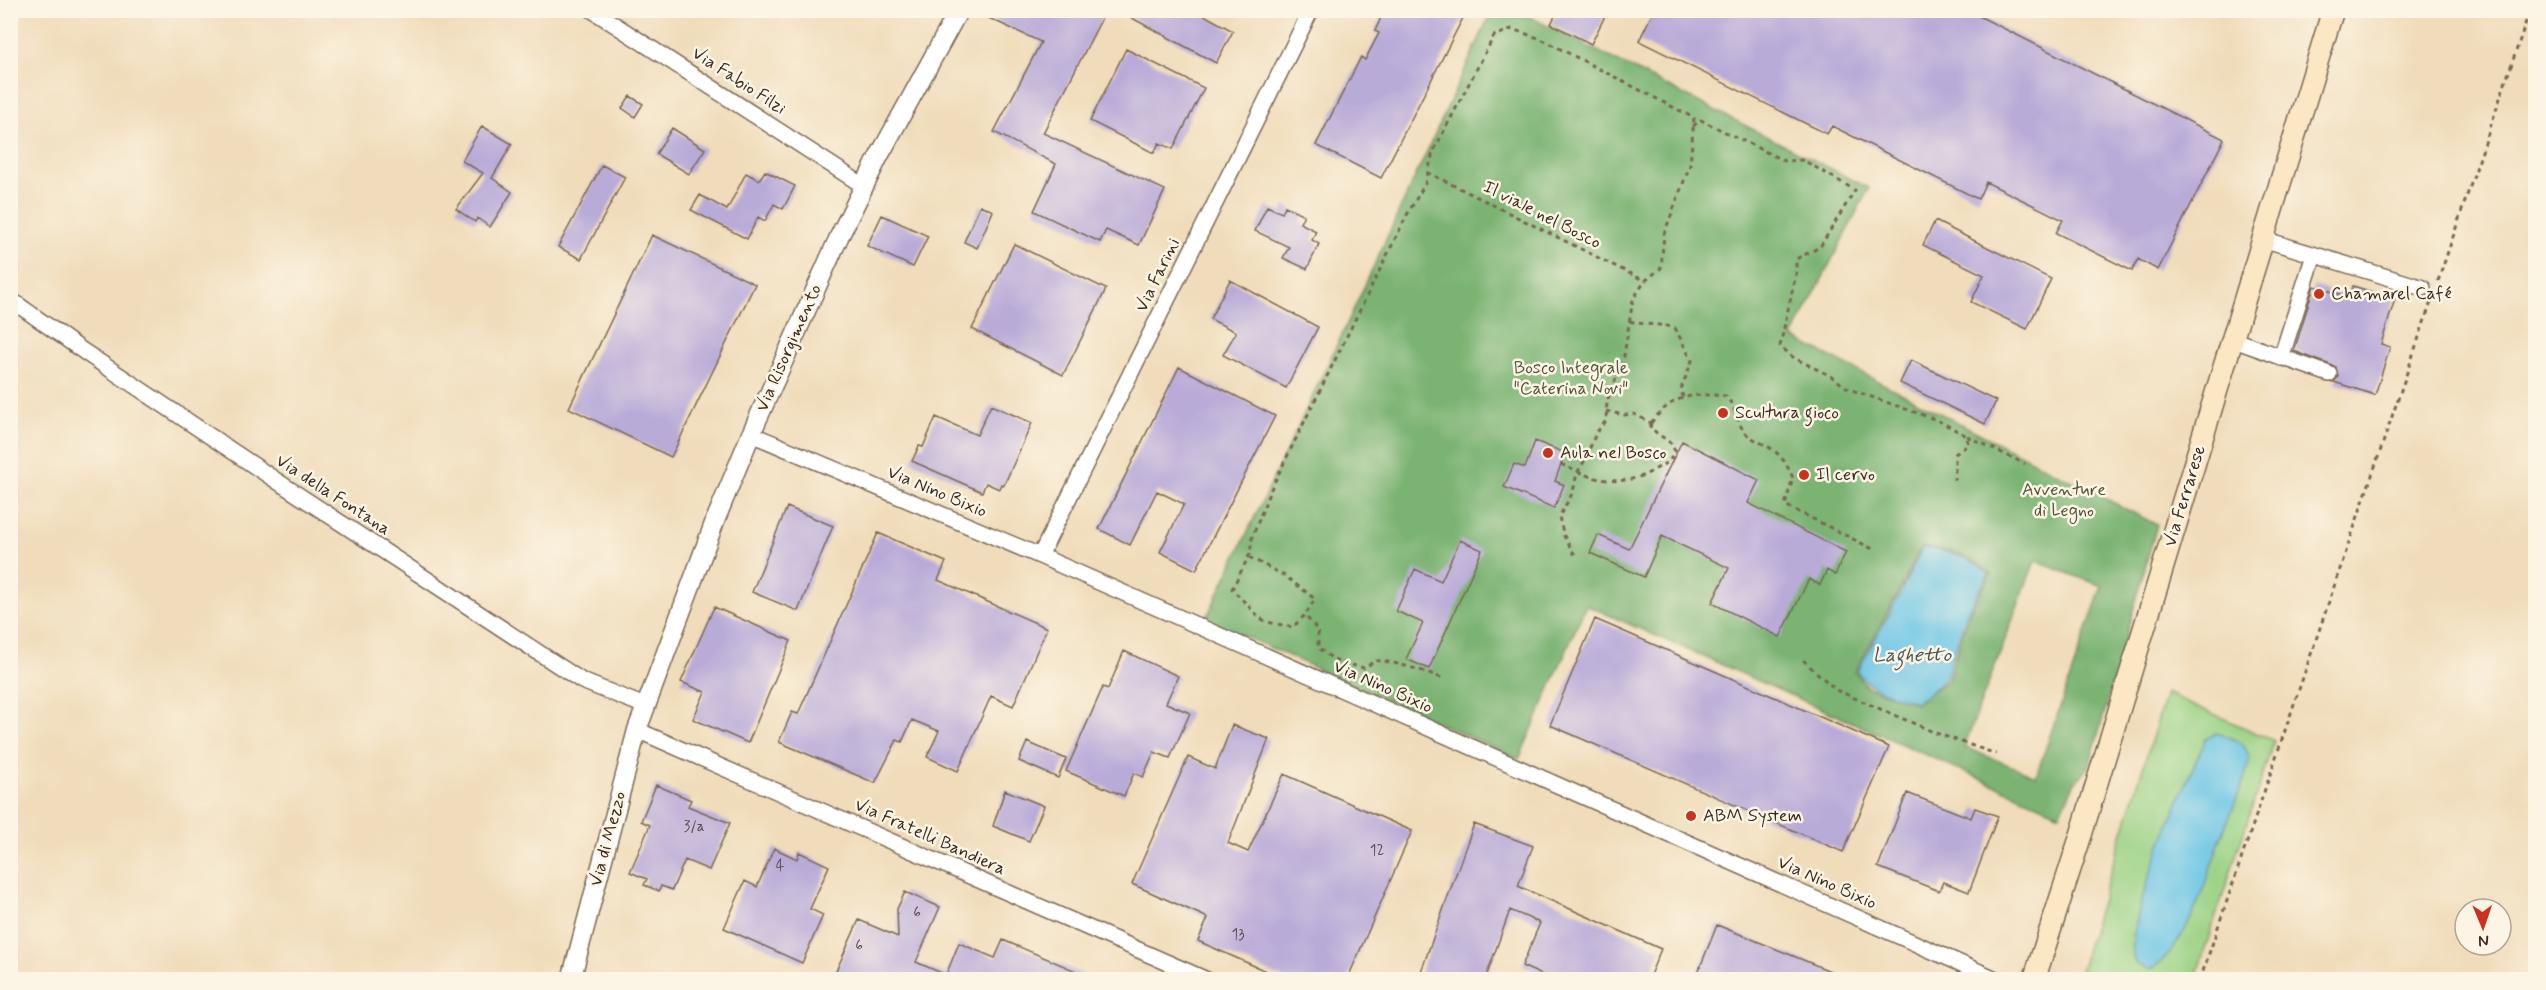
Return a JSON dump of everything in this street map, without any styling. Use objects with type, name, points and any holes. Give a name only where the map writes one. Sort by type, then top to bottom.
[{"type":"main road","name":"Via Ferrarese","points":[[2034,980],[2234,340],[2332,10]]},
{"type":"street","name":"Via Fabio Filzi","points":[[592,10],[864,186]]},
{"type":"street","name":"Via Risorgimento","points":[[646,702],[751,434],[804,310],[864,186],[958,10]]},
{"type":"street","name":"Via Farini","points":[[1040,556],[1311,10]]},
{"type":"street","points":[[2263,239],[2429,290]]},
{"type":"street","points":[[2281,358],[2314,255]]},
{"type":"street","name":"Via della Fontana","points":[[10,299],[270,477],[582,681],[646,702]]},
{"type":"street","points":[[2234,340],[2329,374]]},
{"type":"street","name":"Via Nino Bixio","points":[[751,434],[1040,556],[1998,980]]},
{"type":"street","name":"Via di Mezzo","points":[[571,980],[646,702]]},
{"type":"street","name":"Via Fratelli Bandiera","points":[[637,730],[1207,980]]},
{"type":"path","points":[[2438,281],[2530,10]]},
{"type":"path","points":[[1249,557],[1286,576],[1316,599],[1293,627],[1267,622],[1245,604],[1233,589],[1249,557],[1252,538],[1269,493],[1408,213],[1425,184],[1433,152],[1494,36],[1512,28],[1541,39],[1694,118],[1690,165],[1664,234],[1661,268],[1645,281],[1634,299],[1623,362],[1607,401],[1606,421],[1596,433],[1577,473],[1573,492],[1559,517],[1564,536],[1576,557]]},
{"type":"path","points":[[1694,126],[1701,120],[1784,161],[1803,160],[1855,190],[1820,246],[1796,259],[1796,274],[1780,346],[1794,358],[1831,376],[1849,389],[1937,420],[2025,464]]},
{"type":"path","name":"Il viale nel Bosco","points":[[1427,172],[1645,281]]},
{"type":"path","points":[[2200,980],[2429,290]]},
{"type":"path","points":[[1630,321],[1641,324],[1660,323],[1675,328],[1692,361],[1681,389],[1683,398]]},
{"type":"path","points":[[1561,464],[1577,473],[1602,481],[1621,481],[1650,472],[1670,461],[1675,452],[1672,444],[1650,428],[1669,403],[1693,395],[1726,396],[1735,406],[1744,431],[1752,439],[1775,451],[1787,464],[1793,478],[1785,505],[1873,549]]},
{"type":"path","points":[[1606,411],[1624,415],[1634,414],[1652,423]]},
{"type":"path","points":[[1955,480],[1955,454],[1968,445],[1967,436]]},
{"type":"path","points":[[1305,615],[1318,631],[1318,648],[1336,661],[1364,668],[1375,661],[1384,661],[1431,672],[1441,678]]},
{"type":"path","points":[[1803,660],[1836,690],[1936,734],[1995,754]]},
{"type":"green space","name":"Bosco Integrale \"Caterina Novi\"","points":[[1492,11],[1518,11],[1869,188],[1792,337],[2157,525],[2089,767],[2075,782],[2060,814],[1586,605],[1519,759],[1206,619],[1345,328]],"holes":[[[1921,547],[1958,554],[1976,562],[1991,574],[1970,610],[1948,680],[1916,703],[1867,687],[1855,672]],[[2035,561],[2102,586],[2036,776],[1964,747]]]},
{"type":"green space","points":[[2166,693],[2274,741],[2195,979],[2077,980]]},
{"type":"water","name":"Laghetto","points":[[1922,548],[1957,555],[1974,563],[1989,574],[1968,610],[1946,678],[1916,702],[1876,688],[1857,672]]},
{"type":"water","points":[[2216,733],[2233,739],[2246,749],[2248,767],[2190,920],[2174,947],[2151,970],[2136,964],[2133,947],[2145,889],[2185,785],[2206,739]]},
{"type":"building","points":[[971,10],[1106,10],[1043,133],[1165,190],[1139,245],[1106,230],[1100,242],[1034,211],[1056,164],[994,132],[1041,42]]},
{"type":"building","points":[[1117,10],[1195,10],[1233,31],[1216,63]]},
{"type":"building","points":[[1391,10],[1467,10],[1381,178],[1316,145],[1361,57],[1365,60],[1379,33],[1375,31],[1383,13],[1388,16]]},
{"type":"building","points":[[1558,10],[1608,10],[1591,44],[1551,24]]},
{"type":"building","points":[[1654,10],[1967,10],[2224,139],[2158,270],[2138,259],[2132,271],[2056,233],[2063,220],[1986,182],[1978,199],[1832,126],[1827,134],[1639,41]]},
{"type":"building","points":[[1126,49],[1204,88],[1173,149],[1159,143],[1154,153],[1090,121]]},
{"type":"building","points":[[630,96],[643,104],[635,117],[622,108]]},
{"type":"building","points":[[482,126],[512,144],[492,178],[512,192],[490,227],[477,218],[475,222],[456,209],[483,173],[462,161]]},
{"type":"building","points":[[672,128],[705,149],[689,174],[656,154]]},
{"type":"building","points":[[602,165],[625,177],[581,259],[558,247]]},
{"type":"building","points":[[765,171],[795,186],[783,209],[774,204],[765,221],[758,217],[747,239],[691,210],[700,195],[727,210],[746,173],[759,180]]},
{"type":"building","points":[[980,205],[993,211],[977,248],[964,242]]},
{"type":"building","points":[[1267,206],[1282,213],[1285,206],[1304,215],[1300,223],[1316,231],[1312,240],[1319,244],[1307,269],[1283,258],[1289,247],[1255,231]]},
{"type":"building","points":[[882,215],[928,236],[913,267],[867,246]]},
{"type":"building","points":[[1935,221],[2051,279],[2027,329],[1971,302],[1984,275],[1923,245]]},
{"type":"building","points":[[652,235],[755,284],[671,457],[569,408]]},
{"type":"building","points":[[1014,244],[1106,289],[1063,375],[972,329]]},
{"type":"building","points":[[1230,280],[1318,327],[1286,388],[1223,355],[1236,332],[1210,319]]},
{"type":"building","points":[[2314,286],[2349,297],[2353,286],[2395,299],[2381,344],[2390,347],[2375,395],[2334,382],[2338,377],[2336,367],[2294,351]]},
{"type":"building","points":[[1911,360],[1996,401],[1985,424],[1900,383]]},
{"type":"building","points":[[1179,367],[1275,416],[1196,570],[1160,552],[1184,504],[1157,491],[1130,545],[1099,529]]},
{"type":"building","points":[[991,405],[1032,423],[1004,485],[1001,484],[999,489],[986,483],[982,492],[912,461],[919,446],[923,447],[936,417],[977,435]]},
{"type":"building","points":[[1535,441],[1565,453],[1555,481],[1564,485],[1554,508],[1504,487],[1514,464],[1525,468]]},
{"type":"building","points":[[1682,441],[1759,480],[1748,503],[1846,552],[1835,575],[1827,570],[1820,585],[1809,579],[1780,637],[1712,603],[1729,568],[1662,536],[1644,577],[1590,553],[1598,535],[1629,549]]},
{"type":"building","points":[[787,507],[833,526],[798,611],[752,592]]},
{"type":"building","points":[[878,533],[946,562],[938,580],[1047,628],[1013,706],[991,696],[958,771],[927,757],[939,731],[912,720],[902,742],[897,740],[875,783],[779,742],[792,712],[798,714]]},
{"type":"building","points":[[1460,540],[1482,550],[1429,669],[1406,659],[1423,623],[1396,611],[1415,569],[1441,581]]},
{"type":"building","points":[[714,607],[791,641],[748,743],[693,719],[705,692],[681,682]]},
{"type":"building","points":[[1595,619],[1889,747],[1843,852],[1550,725]]},
{"type":"building","points":[[1124,651],[1178,676],[1166,703],[1190,713],[1170,758],[1154,752],[1143,777],[1134,773],[1124,796],[1066,771],[1103,687],[1108,689]]},
{"type":"building","points":[[1232,725],[1269,739],[1228,843],[1248,852],[1284,774],[1412,831],[1347,980],[1286,980],[1198,941],[1208,918],[1132,884],[1188,757],[1215,769]]},
{"type":"building","points":[[1027,742],[1066,759],[1058,778],[1019,761]]},
{"type":"building","points":[[656,785],[691,800],[688,806],[730,823],[709,870],[685,860],[672,890],[661,886],[659,891],[644,885],[647,879],[630,872],[650,825],[641,821]]},
{"type":"building","points":[[1005,790],[1044,806],[1029,841],[993,826]]},
{"type":"building","points":[[1907,793],[1971,818],[1975,808],[1998,816],[1969,892],[1943,882],[1939,891],[1878,867]]},
{"type":"building","points":[[1474,824],[1533,846],[1518,886],[1661,949],[1648,980],[1553,980],[1522,966],[1540,923],[1510,910],[1485,980],[1418,980]]},
{"type":"building","points":[[774,848],[797,859],[799,852],[829,866],[810,909],[823,915],[802,963],[724,928],[745,881],[757,887]]},
{"type":"building","points":[[905,892],[940,907],[916,962],[946,975],[959,943],[995,958],[1003,940],[1097,980],[832,980],[859,920],[898,937],[897,909]]},
{"type":"building","points":[[1717,925],[1850,979],[1850,980],[1695,980]]},
{"type":"place","name":"Chamarel Café","points":[[2319,294]]},
{"type":"place","name":"Scultura gioco","points":[[1723,413]]},
{"type":"place","name":"Aula nel Bosco","points":[[1548,453]]},
{"type":"place","name":"Il cervo","points":[[1804,475]]},
{"type":"place","name":"ABM System","points":[[1691,816]]},
{"type":"park label","name":"Avventure di Legno","points":[[2064,500]]}]
